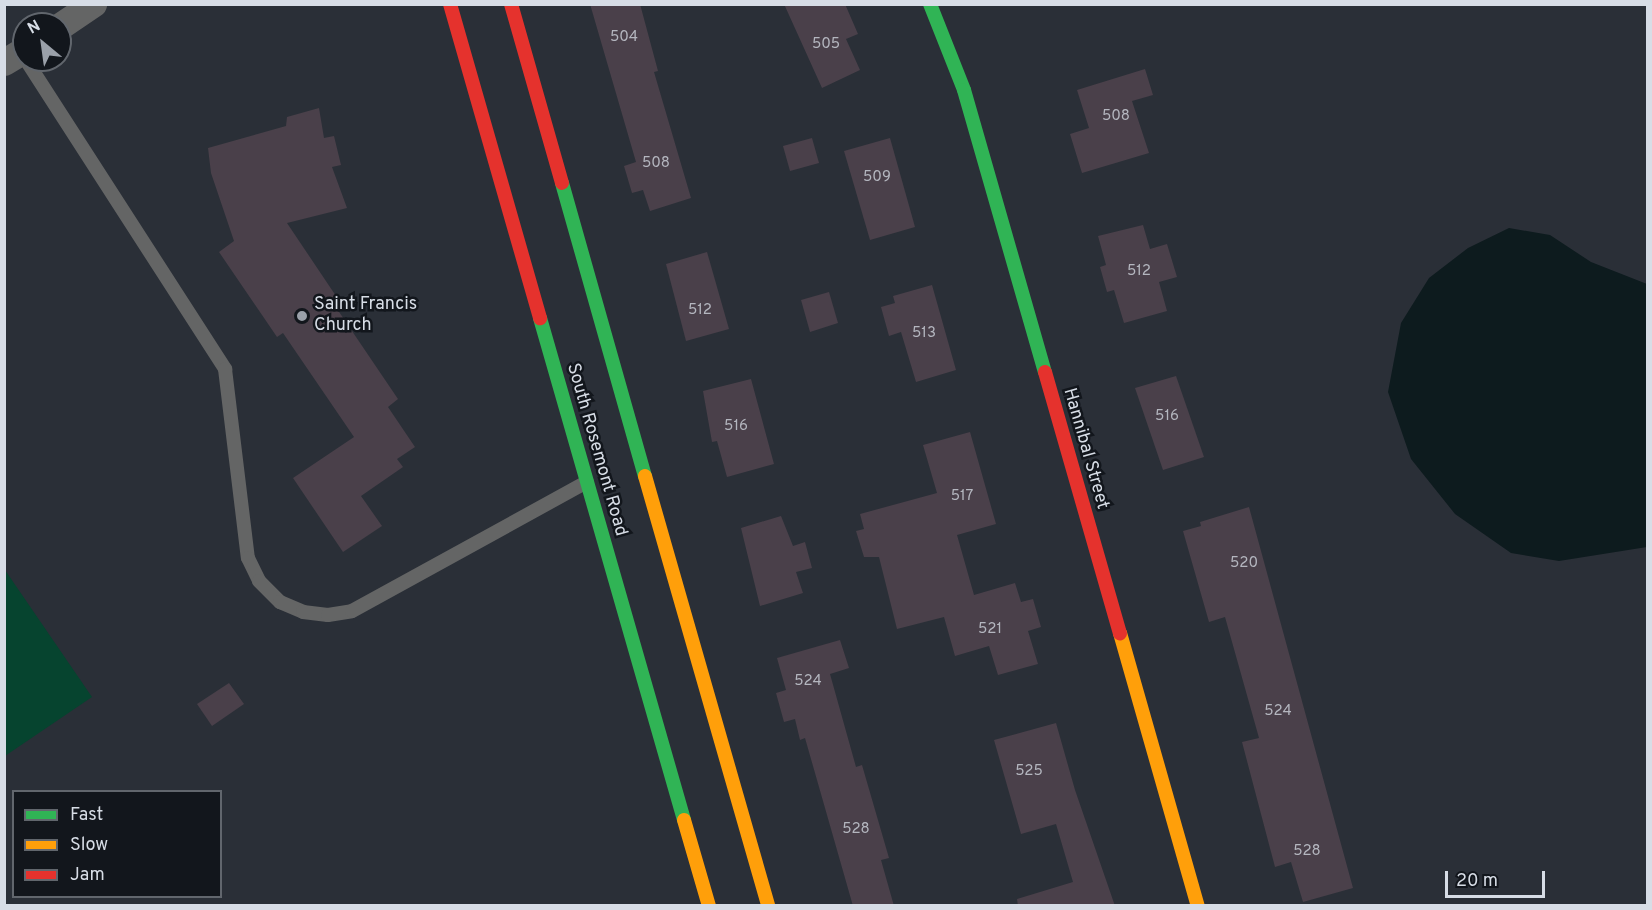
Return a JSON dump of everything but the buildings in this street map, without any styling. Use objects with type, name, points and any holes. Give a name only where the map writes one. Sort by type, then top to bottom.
[{"type":"main road","name":"South Rosemont Road","points":[[450,4],[709,906]]},
{"type":"main road","points":[[511,4],[768,906]]},
{"type":"main road","name":"Hannibal Street","points":[[930,4],[964,90],[1198,906]]},
{"type":"street","points":[[72,18],[93,4]]},
{"type":"lane","points":[[30,72],[225,369],[248,558],[259,581],[280,602],[303,612],[328,615],[352,611],[587,483]]},
{"type":"green space","points":[[5,570],[92,697],[4,756]]},
{"type":"shaded area","points":[[1509,228],[1550,235],[1591,262],[1647,284],[1647,547],[1559,561],[1511,553],[1455,514],[1411,459],[1388,392],[1401,323],[1429,278],[1468,248]]},
{"type":"traffic: fast","points":[[930,4],[964,90],[1045,372]]},
{"type":"traffic: fast","points":[[562,183],[645,476]]},
{"type":"traffic: fast","points":[[540,318],[684,820]]},
{"type":"traffic: slow","points":[[645,476],[768,906]]},
{"type":"traffic: slow","points":[[1120,633],[1198,906]]},
{"type":"traffic: slow","points":[[684,820],[709,906]]},
{"type":"traffic: jam","points":[[450,4],[540,318]]},
{"type":"traffic: jam","points":[[511,4],[562,183]]},
{"type":"traffic: jam","points":[[1045,372],[1120,633]]},
{"type":"place","name":"Saint Francis Church","points":[[302,316]]}]
